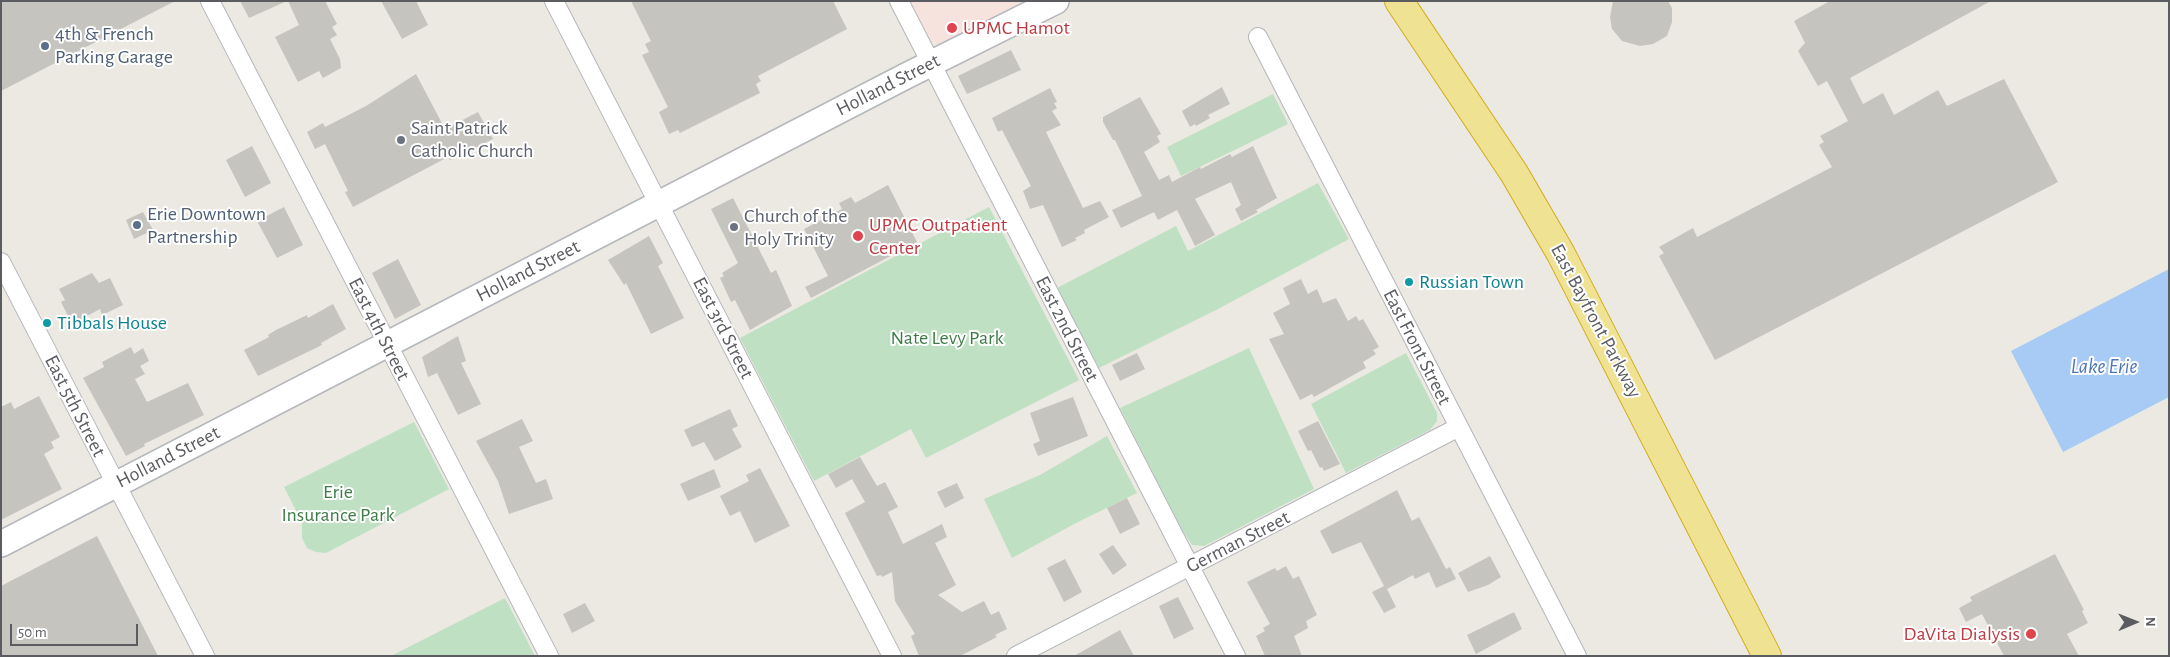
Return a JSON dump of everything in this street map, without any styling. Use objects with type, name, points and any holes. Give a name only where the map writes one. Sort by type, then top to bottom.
[{"type":"highway","name":"East Bayfront Parkway","points":[[1400,1],[1514,173],[1562,254],[1767,656]]},
{"type":"street","name":"East 4th Street","points":[[210,1],[549,656]]},
{"type":"street","name":"East 3rd Street","points":[[554,1],[892,656]]},
{"type":"street","name":"East 2nd Street","points":[[899,1],[1236,656]]},
{"type":"street","name":"Holland Street","points":[[1,544],[931,63],[1056,1]]},
{"type":"street","name":"East Front Street","points":[[1258,37],[1577,656]]},
{"type":"street","name":"East 5th Street","points":[[1,262],[205,656]]},
{"type":"street","name":"German Street","points":[[1016,656],[1459,427]]},
{"type":"shaded area","name":"UPMC Hamot","points":[[910,1],[1033,1],[942,45],[928,38]]},
{"type":"green space","points":[[1273,94],[1288,124],[1181,176],[1167,147]]},
{"type":"green space","points":[[1318,183],[1349,239],[1216,310],[1099,368],[1057,288],[1176,226],[1188,251]]},
{"type":"green space","name":"Nate Levy Park","points":[[989,207],[1079,380],[926,458],[911,429],[814,481],[740,338]]},
{"type":"green space","points":[[1249,348],[1314,489],[1204,546],[1192,545],[1182,530],[1120,408]]},
{"type":"green space","points":[[1406,353],[1437,413],[1437,421],[1430,430],[1346,473],[1311,404]]},
{"type":"green space","name":"Erie Insurance Park","points":[[414,422],[449,489],[326,553],[316,552],[307,548],[302,538],[302,522],[284,487]]},
{"type":"green space","points":[[1107,436],[1137,493],[1074,524],[1012,558],[984,499],[1040,475]]},
{"type":"green space","points":[[505,598],[535,656],[391,656]]},
{"type":"water","name":"Lake Erie","points":[[2169,269],[2169,397],[2063,452],[2011,351]]},
{"type":"building","name":"4th & French Parking Garage","points":[[1,1],[175,1],[1,91]]},
{"type":"building","points":[[240,1],[287,1],[249,18]]},
{"type":"building","points":[[288,1],[325,1],[337,24],[332,27],[337,35],[330,39],[340,59],[341,68],[323,78],[319,71],[298,82],[275,37],[299,25]]},
{"type":"building","points":[[381,1],[416,1],[428,25],[402,39]]},
{"type":"building","points":[[631,1],[833,1],[847,29],[758,76],[761,81],[756,84],[760,93],[680,133],[678,130],[669,134],[659,112],[668,107],[642,55],[649,52],[645,44],[651,41]]},
{"type":"building","points":[[1613,1],[1668,1],[1672,8],[1672,22],[1667,36],[1653,44],[1640,46],[1622,41],[1612,29],[1610,17]]},
{"type":"building","points":[[1830,1],[1991,1],[1850,78],[1863,104],[1883,93],[1894,115],[1938,90],[1947,106],[2004,79],[2058,182],[1715,360],[1659,256],[1664,253],[1659,247],[1693,228],[1697,237],[1832,167],[1819,145],[1824,142],[1820,136],[1848,121],[1827,81],[1818,86],[1798,51],[1805,43],[1794,21]]},
{"type":"building","points":[[1011,50],[1021,70],[967,94],[958,76]]},
{"type":"building","name":"Saint Patrick Catholic Church","points":[[416,74],[445,129],[478,112],[493,139],[450,160],[448,157],[353,207],[345,192],[348,191],[325,144],[315,149],[307,132],[323,123],[325,127],[366,106]]},
{"type":"building","points":[[1222,87],[1230,104],[1208,115],[1210,118],[1196,126],[1195,124],[1190,127],[1182,111]]},
{"type":"building","points":[[1050,88],[1057,102],[1054,103],[1057,108],[1052,111],[1061,125],[1046,132],[1083,208],[1100,201],[1109,217],[1084,230],[1085,233],[1075,238],[1077,240],[1062,247],[1043,205],[1030,209],[1023,191],[1031,186],[1002,130],[998,132],[992,118]]},
{"type":"building","points":[[1140,97],[1161,134],[1157,136],[1160,142],[1144,152],[1159,180],[1169,175],[1172,182],[1200,167],[1201,169],[1230,154],[1232,157],[1253,146],[1277,198],[1256,210],[1258,212],[1241,221],[1235,209],[1241,205],[1231,182],[1195,199],[1215,235],[1195,246],[1177,210],[1158,220],[1154,212],[1121,228],[1112,210],[1142,196],[1115,140],[1113,140],[1103,122],[1103,117]]},
{"type":"building","points":[[252,146],[271,183],[245,197],[226,160]]},
{"type":"building","points":[[888,185],[917,242],[811,298],[805,287],[828,276],[804,229],[842,209],[839,203],[851,197],[855,203]]},
{"type":"building","points":[[733,198],[771,273],[776,270],[792,306],[750,330],[735,300],[731,302],[720,278],[724,276],[722,273],[738,263],[711,209]]},
{"type":"building","points":[[284,207],[303,245],[277,258],[257,221]]},
{"type":"building","points":[[143,212],[153,230],[134,239],[126,220]]},
{"type":"building","points":[[649,236],[663,263],[658,266],[684,318],[651,334],[626,283],[624,285],[608,260]]},
{"type":"building","points":[[398,259],[421,305],[395,319],[372,273]]},
{"type":"building","points":[[92,273],[99,283],[110,278],[123,305],[102,315],[100,309],[72,324],[61,302],[65,300],[59,289]]},
{"type":"building","points":[[1301,279],[1308,294],[1317,289],[1323,303],[1336,298],[1348,321],[1356,316],[1359,321],[1363,319],[1379,347],[1373,350],[1376,354],[1363,362],[1366,368],[1314,397],[1312,394],[1300,400],[1269,339],[1284,334],[1273,313],[1290,304],[1283,288]]},
{"type":"building","points":[[333,304],[346,329],[321,343],[322,345],[258,376],[244,350],[269,337],[268,335],[276,330],[307,315],[308,318]]},
{"type":"building","points":[[458,336],[466,361],[461,363],[481,404],[458,415],[437,373],[428,377],[422,357]]},
{"type":"building","points":[[131,347],[134,354],[143,348],[149,361],[140,366],[145,374],[135,379],[147,402],[188,383],[204,415],[144,444],[145,446],[126,456],[83,378],[104,367],[102,362]]},
{"type":"building","points":[[1137,353],[1145,369],[1120,381],[1112,365]]},
{"type":"building","points":[[39,396],[60,437],[51,442],[54,448],[44,454],[62,489],[1,520],[1,407],[11,402],[14,409]]},
{"type":"building","points":[[1073,397],[1088,436],[1038,456],[1033,444],[1040,441],[1030,413]]},
{"type":"building","points":[[730,409],[738,426],[732,429],[742,447],[715,461],[704,442],[692,447],[684,430]]},
{"type":"building","points":[[522,419],[533,441],[519,447],[536,483],[546,479],[553,499],[509,514],[498,481],[476,441]]},
{"type":"building","points":[[1318,421],[1340,464],[1324,471],[1322,467],[1320,468],[1311,450],[1308,451],[1298,431]]},
{"type":"building","points":[[860,457],[877,486],[885,482],[898,507],[888,512],[903,544],[942,524],[947,537],[935,543],[956,585],[938,595],[962,612],[984,601],[991,615],[999,611],[1007,629],[995,635],[997,637],[960,656],[919,656],[911,636],[915,634],[895,601],[892,572],[882,577],[881,575],[877,576],[845,513],[865,502],[852,479],[836,488],[828,474]]},
{"type":"building","points":[[760,468],[790,526],[755,543],[740,511],[730,516],[720,496],[749,481],[746,475]]},
{"type":"building","points":[[714,469],[721,487],[688,501],[680,484]]},
{"type":"building","points":[[957,483],[964,498],[945,508],[937,492]]},
{"type":"building","points":[[1397,490],[1412,521],[1419,517],[1446,569],[1450,567],[1456,579],[1436,588],[1429,572],[1415,579],[1413,575],[1387,589],[1396,607],[1384,613],[1372,592],[1384,586],[1361,542],[1332,554],[1320,531]]},
{"type":"building","points":[[1127,498],[1140,524],[1120,534],[1107,508]]},
{"type":"building","points":[[97,536],[158,656],[1,656],[1,586]]},
{"type":"building","points":[[1113,545],[1127,565],[1113,575],[1099,554]]},
{"type":"building","points":[[2055,554],[2084,610],[2082,611],[2088,623],[2067,634],[2079,656],[2004,656],[1982,614],[1966,622],[1959,608],[1972,601],[1970,597]]},
{"type":"building","points":[[1490,556],[1501,577],[1488,585],[1468,592],[1458,573]]},
{"type":"building","points":[[1065,559],[1082,592],[1064,602],[1047,568]]},
{"type":"building","points":[[1286,566],[1293,579],[1299,576],[1317,615],[1306,621],[1308,628],[1294,636],[1302,656],[1265,656],[1256,636],[1265,631],[1263,628],[1270,624],[1247,582],[1275,568],[1277,571]]},
{"type":"building","points":[[1178,597],[1194,629],[1174,639],[1159,606]]},
{"type":"building","points":[[585,603],[595,621],[572,633],[563,614]]},
{"type":"building","points":[[1514,612],[1522,629],[1476,654],[1467,635]]},
{"type":"building","points":[[1120,630],[1134,656],[1074,656]]},
{"type":"place","name":"UPMC Hamot","points":[[952,28]]},
{"type":"place","name":"4th & French Parking Garage","points":[[45,46]]},
{"type":"place","name":"Saint Patrick Catholic Church","points":[[401,140]]},
{"type":"place","name":"Erie Downtown Partnership","points":[[137,225]]},
{"type":"place","name":"Church of the Holy Trinity","points":[[734,227]]},
{"type":"place","name":"UPMC Outpatient Center","points":[[858,236]]},
{"type":"place","name":"Russian Town","points":[[1409,282]]},
{"type":"place","name":"Tibbals House","points":[[47,323]]},
{"type":"place","name":"DaVita Dialysis","points":[[2031,634]]}]
